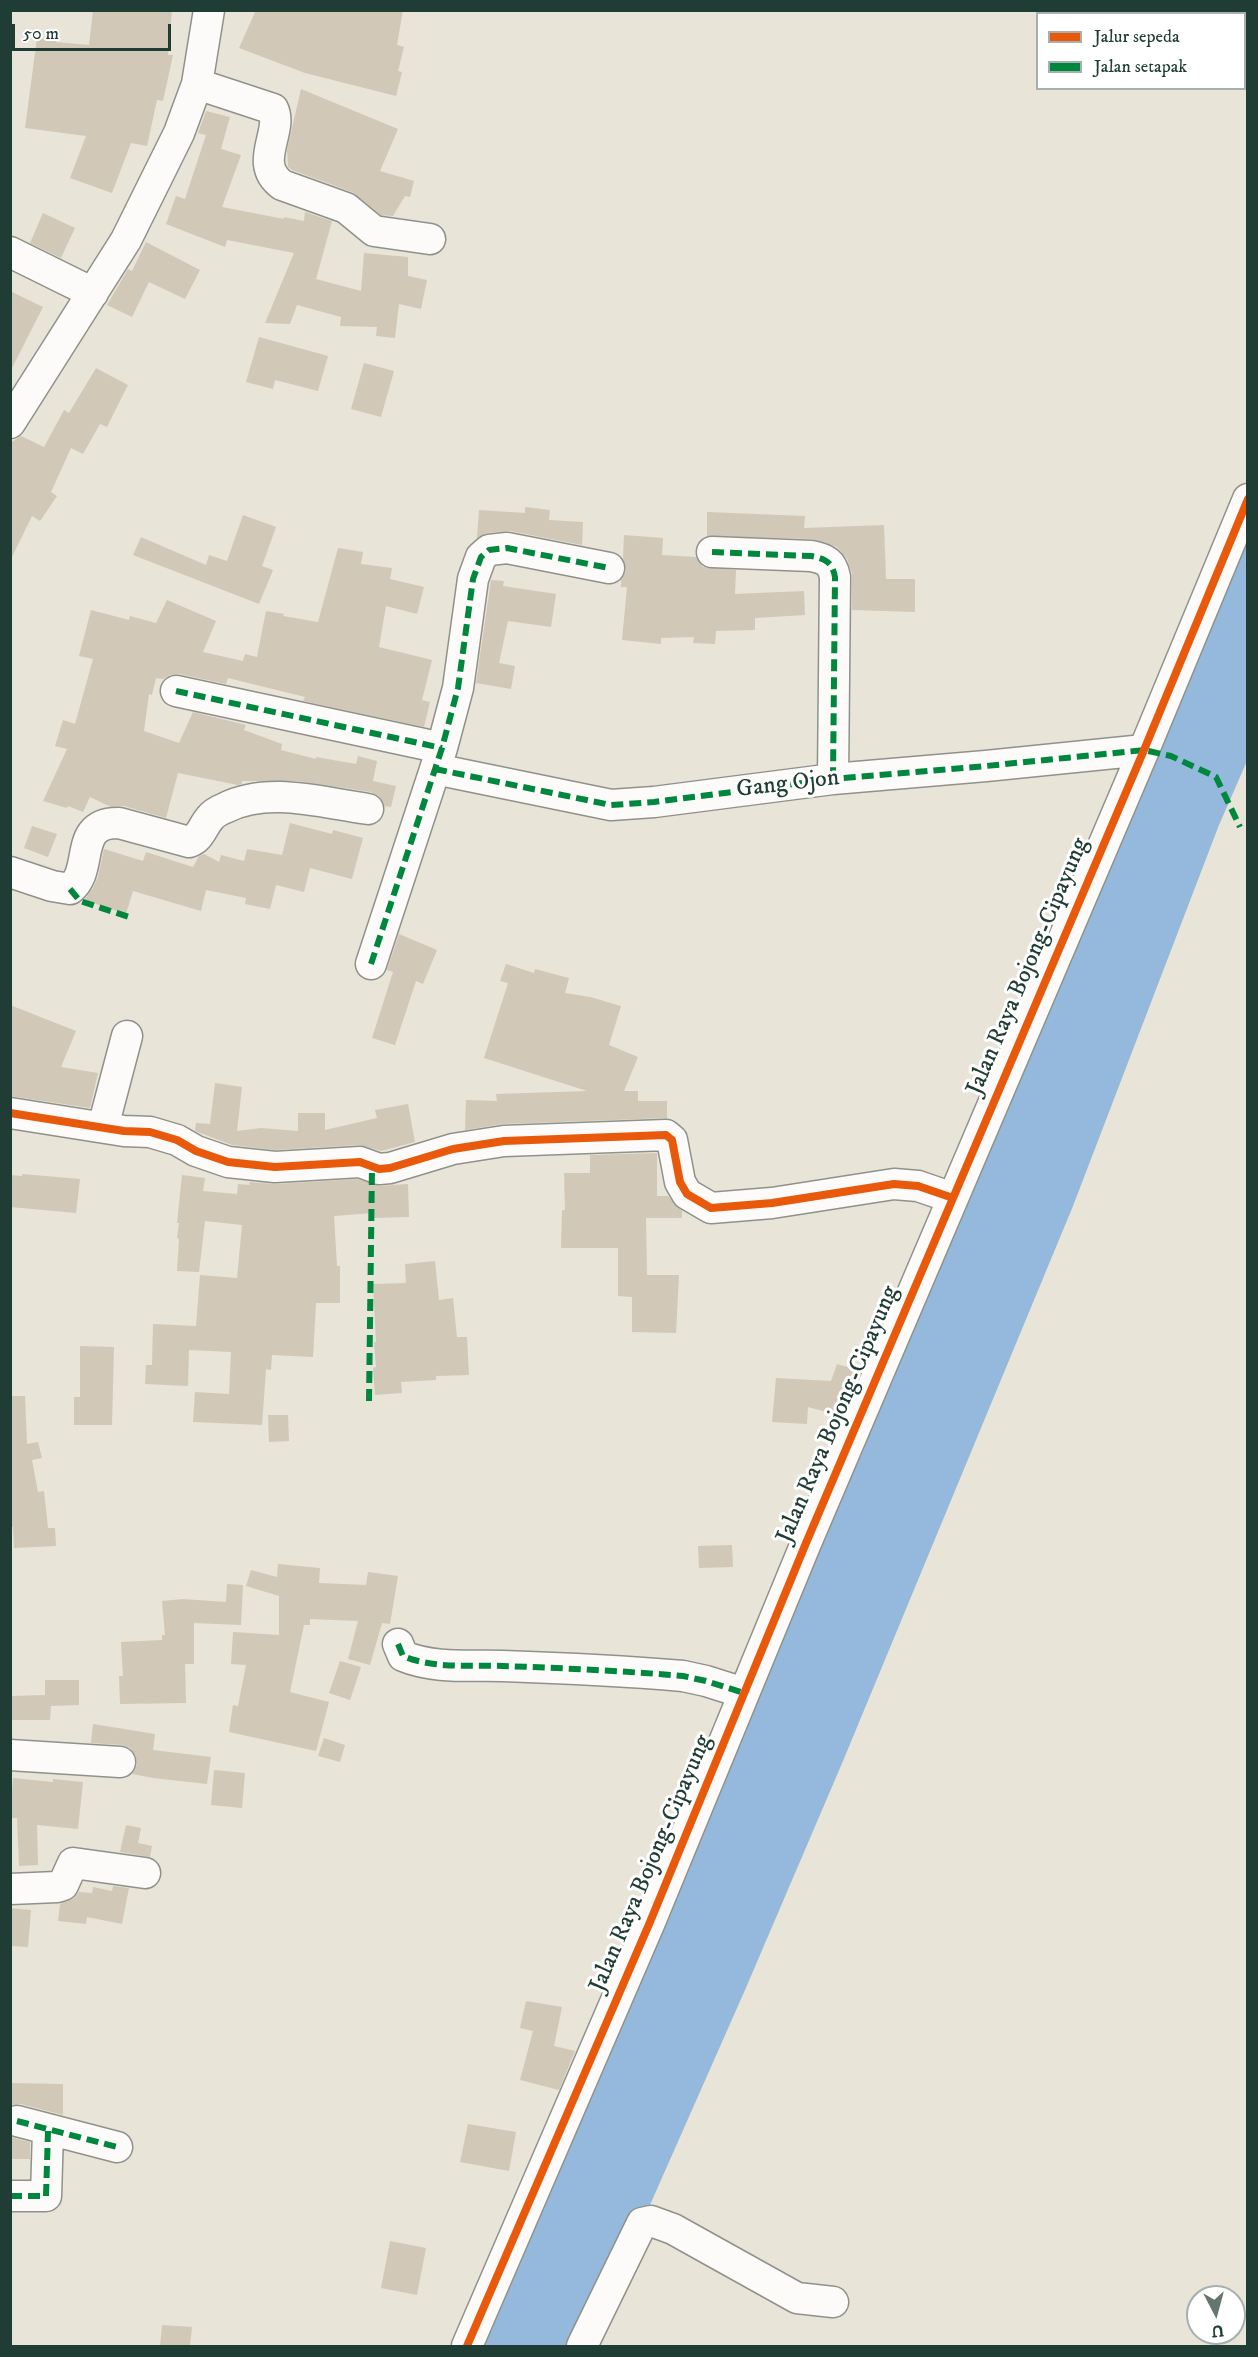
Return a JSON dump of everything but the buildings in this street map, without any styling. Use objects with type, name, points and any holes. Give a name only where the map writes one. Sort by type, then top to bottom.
[{"type":"street","points":[[10,423],[126,240],[179,132],[198,84],[209,10]]},
{"type":"street","points":[[198,84],[273,109],[276,115],[270,145],[270,168],[272,178],[282,185],[346,208],[374,231],[430,239]]},
{"type":"street","points":[[10,252],[93,293]]},
{"type":"street","name":"Jalan Raya Bojong-Cipayung","points":[[467,2346],[655,1911],[744,1693],[1248,499]]},
{"type":"street","points":[[371,964],[438,759],[458,688],[473,579],[481,557],[489,550],[507,548],[609,568]]},
{"type":"street","points":[[712,552],[811,556],[826,559],[833,568],[835,578],[833,778]]},
{"type":"street","name":"Gang Ojon","points":[[176,691],[611,805],[654,802],[833,778],[1144,750]]},
{"type":"street","points":[[10,872],[52,886],[70,889],[79,878],[85,852],[93,832],[108,823],[189,842],[198,837],[210,818],[241,801],[264,797],[283,797],[368,809]]},
{"type":"street","points":[[103,1127],[127,1036]]},
{"type":"street","points":[[10,1113],[124,1131],[150,1132],[177,1140],[211,1157],[239,1164],[294,1167],[360,1162],[379,1169],[403,1165],[453,1149],[504,1141],[666,1135],[672,1140],[680,1182],[687,1194],[711,1208],[772,1203],[894,1184],[918,1186],[953,1198]]},
{"type":"street","points":[[398,1644],[403,1656],[415,1661],[461,1666],[503,1666],[683,1676],[744,1693]]},
{"type":"street","points":[[10,1755],[120,1762]]},
{"type":"street","points":[[10,1888],[57,1887],[63,1884],[70,1866],[78,1863],[145,1873]]},
{"type":"street","points":[[16,2121],[117,2147]]},
{"type":"street","points":[[10,2196],[46,2196],[48,2131]]},
{"type":"street","points":[[582,2346],[642,2223],[651,2222],[673,2229],[797,2298],[833,2302]]},
{"type":"water","points":[[1247,502],[1247,761],[1219,825],[1073,1206],[843,1761],[642,2223],[582,2346],[466,2346]]},
{"type":"marked path","points":[[371,964],[442,748],[458,688],[473,579],[481,557],[489,550],[507,548],[609,568]]},
{"type":"marked path","points":[[712,552],[811,556],[824,560],[832,568],[835,577],[833,779]]},
{"type":"marked path","points":[[176,691],[442,748]]},
{"type":"marked path","points":[[435,769],[611,805],[654,802],[833,779],[1144,750],[1171,756],[1216,777],[1240,827]]},
{"type":"marked path","points":[[70,889],[80,901],[132,918]]},
{"type":"marked path","points":[[369,1401],[372,1166]]},
{"type":"marked path","points":[[398,1644],[403,1656],[427,1663],[683,1676],[744,1693]]},
{"type":"marked path","points":[[17,2121],[117,2147]]},
{"type":"marked path","points":[[10,2196],[46,2196],[48,2131]]},
{"type":"cycle path","points":[[467,2346],[650,1922],[806,1543],[1144,750],[1248,499]]},
{"type":"cycle path","points":[[10,1113],[124,1131],[150,1132],[177,1140],[196,1151],[228,1162],[275,1167],[360,1162],[379,1169],[390,1168],[453,1149],[504,1141],[666,1135],[672,1140],[680,1182],[687,1194],[711,1208],[772,1203],[894,1184],[918,1186],[953,1198]]}]
